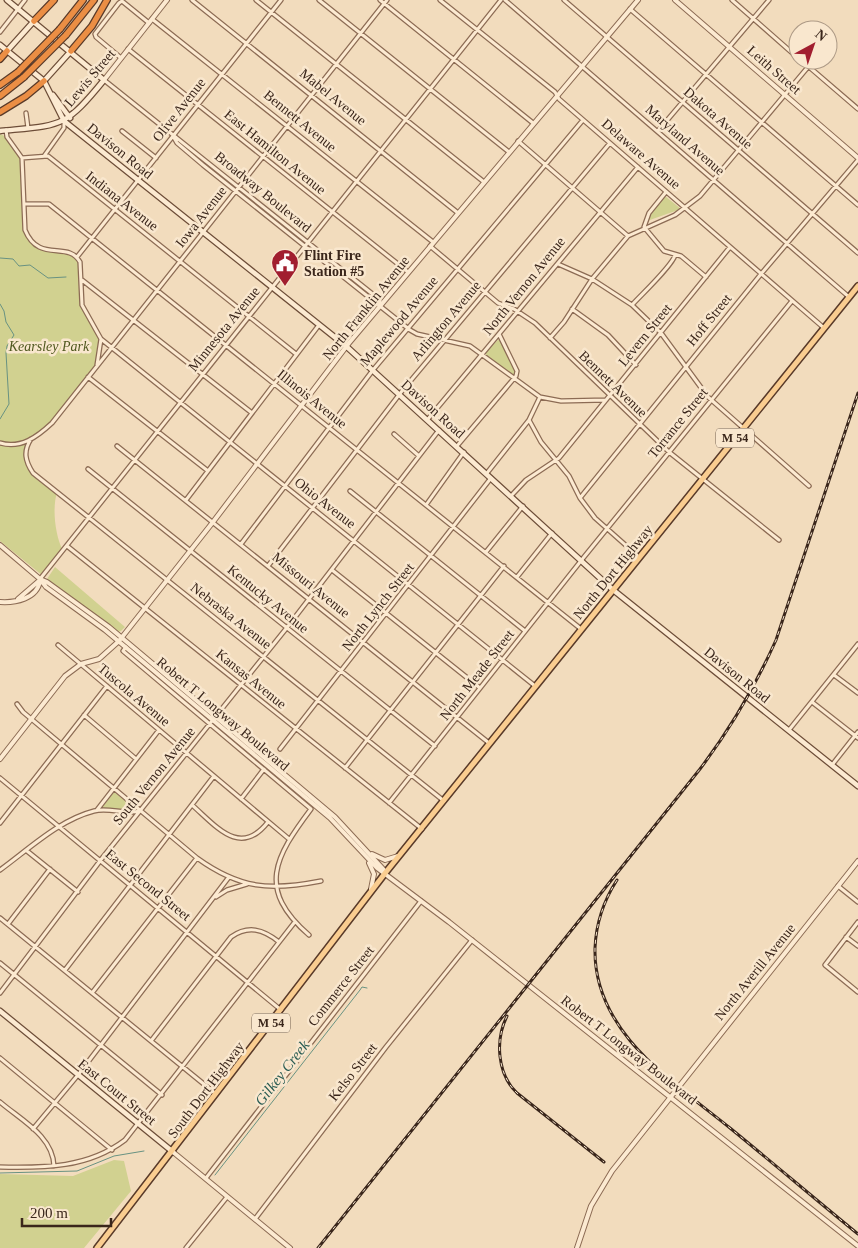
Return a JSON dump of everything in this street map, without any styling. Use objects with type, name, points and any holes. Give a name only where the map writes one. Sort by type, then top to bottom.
[{"type":"highway","points":[[34,21],[54,0]]},
{"type":"highway","points":[[0,86],[18,72],[60,29],[84,0]]},
{"type":"highway","points":[[0,96],[24,77],[66,35],[94,0]]},
{"type":"highway","points":[[71,51],[92,26],[107,0]]},
{"type":"highway","points":[[0,59],[7,51]]},
{"type":"highway","points":[[0,112],[20,100],[44,81]]},
{"type":"main road","name":"Broadway Boulevard","points":[[7,0],[104,80]]},
{"type":"main road","points":[[7,51],[34,21]]},
{"type":"main road","name":"Davison Road","points":[[0,45],[44,81],[64,121],[347,347],[612,589],[858,786]]},
{"type":"main road","points":[[44,81],[71,51]]},
{"type":"main road","name":"Lewis Street","points":[[0,131],[50,126],[64,121],[70,118],[104,80]]},
{"type":"main road","points":[[49,89],[70,118]]},
{"type":"main road","name":"North Dort Highway","points":[[386,872],[612,589],[858,286]]},
{"type":"main road","name":"South Dort Highway","points":[[97,1248],[386,872]]},
{"type":"main road","name":"East Court Street","points":[[0,1011],[172,1152]]},
{"type":"street","points":[[0,32],[25,0]]},
{"type":"street","name":"Lewis Street","points":[[104,80],[167,0]]},
{"type":"street","name":"Mabel Avenue","points":[[192,0],[458,213]]},
{"type":"street","points":[[256,0],[484,182]]},
{"type":"street","name":"Olive Avenue","points":[[77,257],[281,0]]},
{"type":"street","points":[[319,0],[509,152]]},
{"type":"street","points":[[380,0],[386,2],[533,123]]},
{"type":"street","name":"Delaware Avenue","points":[[440,0],[557,96],[824,328]]},
{"type":"street","name":"Minnesota Avenue","points":[[40,580],[381,150],[503,0]]},
{"type":"street","name":"Maryland Avenue","points":[[503,0],[850,297]]},
{"type":"street","name":"Dakota Avenue","points":[[564,0],[858,253]]},
{"type":"street","name":"North Franklin Avenue","points":[[0,759],[65,676],[81,664],[100,659],[120,639],[214,522],[380,306],[638,0]]},
{"type":"street","name":"Leith Street","points":[[675,0],[858,159]]},
{"type":"street","points":[[732,0],[788,49]]},
{"type":"street","points":[[658,131],[769,0]]},
{"type":"street","points":[[121,58],[96,37],[95,34],[122,1],[149,23]]},
{"type":"street","name":"Iowa Avenue","points":[[32,439],[52,423],[386,2]]},
{"type":"street","points":[[630,9],[858,205]]},
{"type":"street","name":"Bennett Avenue","points":[[152,19],[288,125],[433,242]]},
{"type":"street","name":"East Hamilton Avenue","points":[[128,50],[408,272]]},
{"type":"street","points":[[550,338],[592,279],[628,236],[644,227],[675,215],[686,208],[738,150],[805,70]]},
{"type":"street","points":[[813,70],[858,109]]},
{"type":"street","name":"Broadway Boulevard","points":[[104,80],[380,300],[380,306]]},
{"type":"street","points":[[26,113],[28,128]]},
{"type":"street","name":"Maplewood Avenue","points":[[240,544],[373,370],[583,120]]},
{"type":"street","points":[[22,158],[44,157],[64,128],[64,121]]},
{"type":"street","points":[[6,130],[7,137],[22,158],[25,230],[34,244],[42,249],[65,251],[77,257],[82,280],[82,305],[101,339],[97,366]]},
{"type":"street","points":[[122,131],[156,158]]},
{"type":"street","name":"Broadway Boulevard","points":[[173,136],[177,143],[203,165],[417,334],[466,344],[540,397],[562,401],[606,400]]},
{"type":"street","points":[[518,141],[628,236]]},
{"type":"street","name":"Arlington Avenue","points":[[268,566],[400,394],[610,143]]},
{"type":"street","name":"Indiana Avenue","points":[[44,157],[48,156],[296,354]]},
{"type":"street","name":"Hoff Street","points":[[580,498],[761,274],[858,159]]},
{"type":"street","points":[[203,165],[206,161]]},
{"type":"street","name":"North Vernon Avenue","points":[[428,419],[638,167]]},
{"type":"street","points":[[644,227],[649,213],[666,192]]},
{"type":"street","name":"Illinois Avenue","points":[[24,204],[49,204],[581,628]]},
{"type":"street","points":[[644,227],[664,252],[681,256],[706,277]]},
{"type":"street","name":"Bennett Avenue","points":[[430,246],[498,303],[518,312],[550,338],[669,452],[779,540]]},
{"type":"street","name":"Levern Street","points":[[511,496],[526,480],[557,460],[730,247]]},
{"type":"street","points":[[632,306],[649,285],[673,262],[675,255]]},
{"type":"street","points":[[558,264],[592,279],[632,306],[661,333],[711,400],[742,429],[810,486]]},
{"type":"street","points":[[82,280],[252,412]]},
{"type":"street","name":"Torrance Street","points":[[582,560],[792,301]]},
{"type":"street","points":[[572,309],[608,335],[636,365]]},
{"type":"street","points":[[186,500],[319,325]]},
{"type":"street","points":[[457,446],[514,379],[517,371],[499,334]]},
{"type":"street","name":"Ohio Avenue","points":[[101,339],[535,686]]},
{"type":"street","points":[[88,377],[208,471]]},
{"type":"street","points":[[487,473],[529,420],[540,397]]},
{"type":"street","points":[[529,420],[541,442],[569,476],[580,498],[595,518],[639,557]]},
{"type":"street","points":[[309,935],[294,923],[284,907],[277,888],[278,864],[289,839],[311,809],[264,769],[213,720],[310,599],[439,430]]},
{"type":"street","points":[[394,434],[419,456]]},
{"type":"street","points":[[0,443],[16,445],[32,439]]},
{"type":"street","points":[[25,456],[27,446],[32,439]]},
{"type":"street","name":"Nebraska Avenue","points":[[16,445],[25,456],[33,473],[444,800]]},
{"type":"street","name":"Missouri Avenue","points":[[117,446],[489,743]]},
{"type":"street","points":[[426,505],[464,452]]},
{"type":"street","name":"Kentucky Avenue","points":[[88,469],[435,746]]},
{"type":"street","name":"North Lynch Street","points":[[280,749],[365,643],[491,478]]},
{"type":"street","points":[[350,491],[526,631]]},
{"type":"street","points":[[486,552],[522,506]]},
{"type":"street","points":[[517,577],[552,533]]},
{"type":"street","name":"Robert T Longway Boulevard","points":[[0,545],[40,580],[47,582],[120,639],[213,720]]},
{"type":"street","name":"Kansas Avenue","points":[[67,546],[422,829]]},
{"type":"street","name":"North Meade Street","points":[[389,803],[582,560]]},
{"type":"street","points":[[345,768],[504,566]]},
{"type":"street","points":[[332,570],[480,688]]},
{"type":"street","points":[[0,602],[23,600],[31,595],[39,586],[40,580]]},
{"type":"street","name":"Robert T Longway Boulevard","points":[[120,639],[126,647],[213,720],[348,828],[386,872]]},
{"type":"street","name":"Tuscola Avenue","points":[[58,645],[289,839]]},
{"type":"street","points":[[789,730],[857,646]]},
{"type":"street","points":[[834,674],[858,694]]},
{"type":"street","points":[[0,822],[107,686]]},
{"type":"street","points":[[812,702],[856,737]]},
{"type":"street","points":[[17,704],[31,719],[197,858],[229,877],[247,884],[277,888],[321,882]]},
{"type":"street","points":[[84,715],[136,759]]},
{"type":"street","name":"South Vernon Avenue","points":[[0,993],[140,810],[213,720]]},
{"type":"street","points":[[97,810],[159,730]]},
{"type":"street","points":[[832,765],[856,737],[858,732]]},
{"type":"street","points":[[241,799],[264,769]]},
{"type":"street","points":[[65,970],[214,776]]},
{"type":"street","name":"East Second Street","points":[[0,778],[281,1010]]},
{"type":"street","points":[[192,805],[223,832],[238,839],[258,833],[268,822]]},
{"type":"street","points":[[0,870],[77,816],[97,810],[133,812],[140,810]]},
{"type":"street","name":"Robert T Longway Boulevard","points":[[329,814],[367,858],[858,1246]]},
{"type":"street","points":[[363,847],[382,859],[391,859],[402,853]]},
{"type":"street","points":[[28,850],[78,892]]},
{"type":"street","points":[[92,993],[197,858]]},
{"type":"street","points":[[367,858],[374,874],[370,893]]},
{"type":"street","name":"North Averill Avenue","points":[[577,1248],[587,1216],[606,1180],[669,1097],[858,861]]},
{"type":"street","points":[[8,924],[50,869]]},
{"type":"street","points":[[33,1129],[78,1075],[229,877]]},
{"type":"street","points":[[213,898],[227,890],[247,884]]},
{"type":"street","points":[[838,886],[858,902]]},
{"type":"street","name":"Commerce Street","points":[[206,1178],[421,901]]},
{"type":"street","points":[[0,918],[216,1094]]},
{"type":"street","points":[[858,922],[825,965],[858,992]]},
{"type":"street","points":[[0,1167],[54,1166],[86,1161],[112,1150],[126,1140],[294,923]]},
{"type":"street","points":[[151,1041],[231,938],[239,932],[248,929],[266,933],[279,942]]},
{"type":"street","points":[[846,937],[858,946]]},
{"type":"street","name":"Kelso Street","points":[[255,1219],[386,1047],[472,940]]},
{"type":"street","points":[[0,963],[162,1095]]},
{"type":"street","points":[[0,1058],[112,1150]]},
{"type":"street","points":[[0,1102],[49,1145],[54,1166]]},
{"type":"street","name":"East Court Street","points":[[172,1152],[290,1248]]},
{"type":"street","points":[[186,1248],[227,1197]]},
{"type":"green space","name":"Kearsley Park","points":[[0,134],[7,137],[21,155],[25,230],[37,246],[69,252],[80,262],[82,305],[101,339],[97,366],[52,423],[32,439],[25,451],[29,467],[57,492],[55,499],[55,522],[63,551],[43,576],[0,541]]},
{"type":"green space","points":[[665,196],[681,209],[647,221],[647,218]]},
{"type":"green space","points":[[499,339],[515,370],[514,376],[486,356],[486,352]]},
{"type":"green space","points":[[55,567],[125,627],[118,632],[47,579]]},
{"type":"green space","points":[[114,792],[134,808],[133,810],[102,808]]},
{"type":"green space","points":[[114,1160],[124,1161],[131,1191],[84,1248],[0,1248],[0,1174],[73,1176]]},
{"type":"waterway","points":[[0,258],[13,259],[19,266],[30,265],[48,278],[66,277]]},
{"type":"waterway","name":"Gilkey Creek","points":[[0,304],[4,311],[6,322],[14,335],[7,346],[6,353],[9,404],[0,419]]},
{"type":"waterway","name":"Gilkey Creek","points":[[215,1175],[362,987],[367,988]]},
{"type":"waterway","name":"Gilkey Creek","points":[[0,1173],[77,1171],[114,1156],[144,1151]]},
{"type":"railway","points":[[318,1248],[700,769],[732,723],[751,691],[776,640],[858,393]]},
{"type":"railway","points":[[617,880],[602,912],[595,948],[598,978],[607,1005],[622,1029],[640,1052],[661,1073],[858,1234]]},
{"type":"railway","points":[[507,1016],[501,1035],[500,1056],[505,1076],[510,1085],[517,1093],[604,1162]]},
{"type":"place","name":"Flint Fire Station #5","points":[[285,287]]}]
